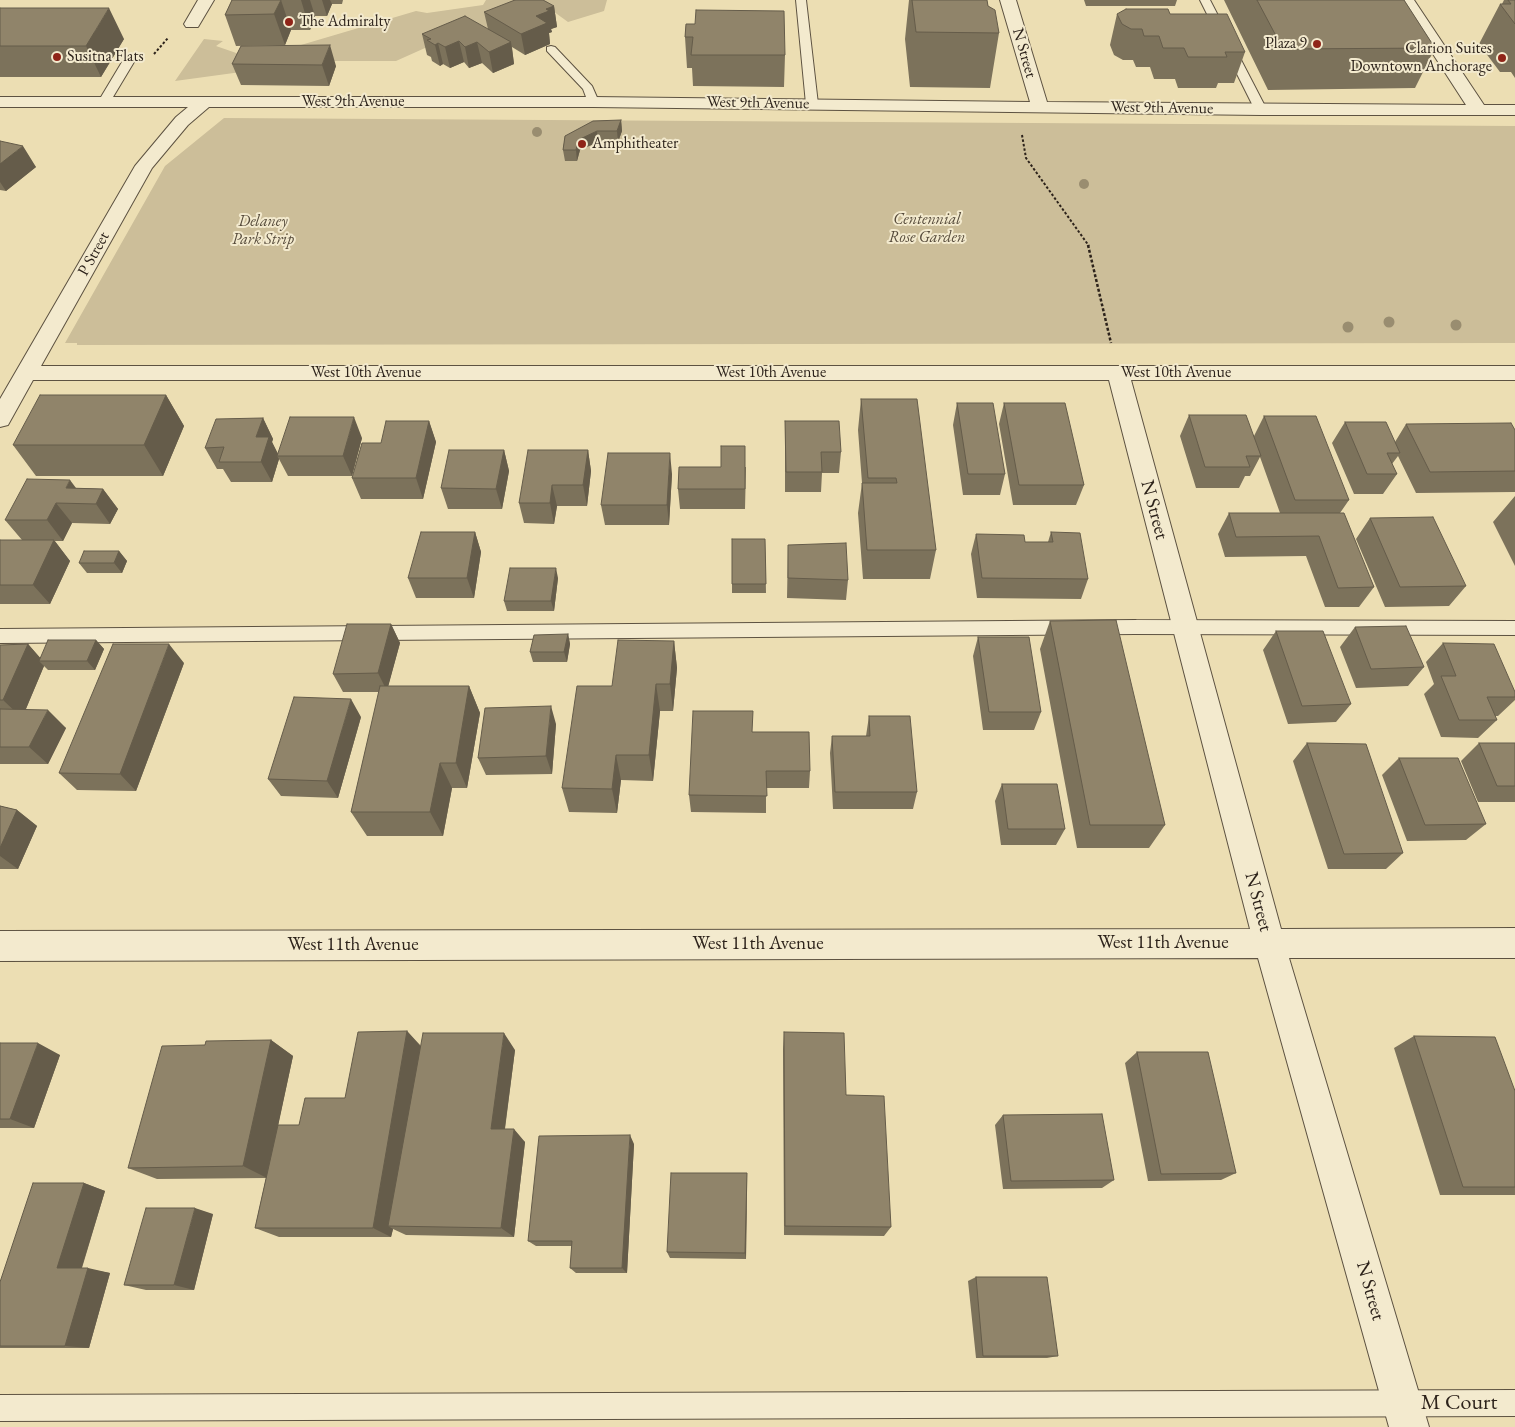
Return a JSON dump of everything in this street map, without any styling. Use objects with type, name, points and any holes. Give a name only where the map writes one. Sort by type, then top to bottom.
[{"type":"street","points":[[192,24],[206,0]]},
{"type":"street","name":"N Street","points":[[1008,0],[1040,106]]},
{"type":"street","points":[[1406,0],[1478,109]]},
{"type":"street","name":"West 9th Avenue","points":[[0,102],[593,102],[1261,110],[1515,110]]},
{"type":"street","name":"P Street","points":[[0,419],[144,166],[182,121],[205,102]]},
{"type":"street","name":"West 10th Avenue","points":[[27,373],[1515,372]]},
{"type":"street","name":"N Street","points":[[1118,373],[1269,942],[1406,1415]]},
{"type":"street","name":"West 11th Avenue","points":[[0,946],[1515,943]]},
{"type":"lane","points":[[801,0],[812,104]]},
{"type":"lane","points":[[1205,0],[1261,110]]},
{"type":"lane","points":[[551,49],[588,88],[593,102]]},
{"type":"lane","points":[[104,102],[128,62]]},
{"type":"lane","points":[[0,636],[1186,627],[1515,628]]},
{"type":"lane","name":"M Court","points":[[0,1408],[1406,1415],[1515,1403]]},
{"type":"path","points":[[153,55],[179,29],[192,24]]},
{"type":"path","points":[[1021,132],[1026,158],[1089,246],[1118,373]]},
{"type":"green space","points":[[486,0],[607,0],[604,11],[568,22],[546,6],[489,28],[425,48],[396,61],[322,61],[175,81],[204,39],[223,41],[216,46],[242,55],[284,50],[416,11],[427,13],[483,5]]},
{"type":"green space","name":"Delaney Park Strip","points":[[224,118],[1515,126],[1515,343],[77,345],[77,343],[65,343],[165,166]]},
{"type":"building","points":[[232,0],[281,0],[274,14],[225,15]]},
{"type":"building","points":[[515,0],[543,0],[554,6],[546,9],[549,11],[536,16],[547,23],[521,34],[484,12]]},
{"type":"building","points":[[912,0],[987,0],[988,6],[995,10],[999,33],[916,32]]},
{"type":"building","points":[[1257,0],[1404,0],[1435,48],[1283,49]]},
{"type":"building","points":[[1508,0],[1515,0],[1515,24],[1500,4],[1511,4]]},
{"type":"building","points":[[0,8],[109,8],[86,46],[0,46]]},
{"type":"building","points":[[1126,9],[1168,9],[1170,14],[1227,14],[1245,52],[1225,52],[1227,57],[1188,57],[1184,48],[1163,48],[1159,36],[1144,36],[1142,29],[1131,29],[1122,24],[1117,14]]},
{"type":"building","points":[[696,10],[784,11],[785,55],[691,55],[693,37],[685,37],[686,24],[695,24]]},
{"type":"building","points":[[465,16],[511,42],[489,52],[477,42],[465,47],[459,41],[445,47],[438,43],[435,45],[427,40],[431,39],[422,34]]},
{"type":"building","points":[[330,45],[322,65],[232,64],[241,46]]},
{"type":"building","points":[[621,120],[617,131],[597,131],[578,140],[576,150],[563,150],[565,136],[593,121]]},
{"type":"building","points":[[0,141],[23,146],[0,164]]},
{"type":"building","points":[[40,395],[166,395],[144,445],[13,445]]},
{"type":"building","points":[[861,399],[917,399],[936,550],[867,550],[862,483],[897,483],[896,478],[868,478]]},
{"type":"building","points":[[957,403],[993,403],[1005,474],[968,474]]},
{"type":"building","points":[[1004,403],[1065,403],[1084,485],[1019,485]]},
{"type":"building","points":[[1189,415],[1246,415],[1261,456],[1246,456],[1250,467],[1205,467]]},
{"type":"building","points":[[1264,416],[1316,416],[1349,500],[1295,500]]},
{"type":"building","points":[[290,417],[354,417],[343,456],[277,456]]},
{"type":"building","points":[[263,418],[256,437],[269,437],[261,462],[219,462],[224,447],[205,448],[216,419]]},
{"type":"building","points":[[386,421],[429,421],[416,478],[352,478],[362,443],[381,443]]},
{"type":"building","points":[[785,421],[839,421],[841,452],[821,452],[822,472],[786,472]]},
{"type":"building","points":[[1345,422],[1386,422],[1400,453],[1387,453],[1397,474],[1367,474]]},
{"type":"building","points":[[1511,423],[1515,430],[1515,471],[1430,472],[1406,424]]},
{"type":"building","points":[[721,446],[745,446],[745,489],[678,489],[679,467],[721,467]]},
{"type":"building","points":[[449,450],[504,450],[496,489],[441,488]]},
{"type":"building","points":[[528,450],[588,450],[583,485],[552,485],[550,503],[519,503]]},
{"type":"building","points":[[608,453],[670,453],[667,505],[601,505]]},
{"type":"building","points":[[27,479],[70,480],[66,488],[103,489],[96,504],[56,503],[47,520],[5,520]]},
{"type":"building","points":[[1229,513],[1344,513],[1374,587],[1338,588],[1319,536],[1236,537]]},
{"type":"building","points":[[1433,517],[1466,586],[1400,587],[1370,518]]},
{"type":"building","points":[[421,532],[475,532],[467,578],[408,578]]},
{"type":"building","points":[[1051,532],[1080,533],[1088,579],[982,578],[976,534],[1024,535],[1025,542],[1053,542]]},
{"type":"building","points":[[732,539],[765,539],[766,584],[732,584]]},
{"type":"building","points":[[0,540],[54,540],[33,585],[0,585]]},
{"type":"building","points":[[846,543],[848,580],[788,578],[788,545]]},
{"type":"building","points":[[84,551],[119,551],[114,563],[79,563]]},
{"type":"building","points":[[510,568],[556,568],[551,601],[504,601]]},
{"type":"building","points":[[1116,620],[1165,825],[1090,825],[1050,621]]},
{"type":"building","points":[[347,624],[391,624],[378,673],[333,674]]},
{"type":"building","points":[[1406,626],[1424,667],[1371,669],[1355,627]]},
{"type":"building","points":[[1276,631],[1323,631],[1351,704],[1302,706]]},
{"type":"building","points":[[568,634],[564,652],[530,652],[534,635]]},
{"type":"building","points":[[978,637],[1029,637],[1041,712],[989,712]]},
{"type":"building","points":[[48,640],[96,640],[87,661],[39,661]]},
{"type":"building","points":[[618,640],[674,641],[670,684],[656,684],[649,755],[616,755],[612,789],[562,788],[577,686],[612,686]]},
{"type":"building","points":[[1443,643],[1494,644],[1515,692],[1515,697],[1487,697],[1497,720],[1459,720],[1441,676],[1456,676]]},
{"type":"building","points":[[28,644],[3,700],[0,700],[0,645]]},
{"type":"building","points":[[113,644],[169,644],[120,774],[59,773]]},
{"type":"building","points":[[380,686],[469,686],[456,763],[440,763],[430,812],[351,812]]},
{"type":"building","points":[[294,697],[351,699],[327,781],[268,779]]},
{"type":"building","points":[[551,706],[546,756],[478,758],[485,708]]},
{"type":"building","points":[[0,709],[48,710],[29,747],[0,747]]},
{"type":"building","points":[[693,711],[753,711],[752,732],[809,732],[810,771],[766,771],[767,796],[689,795]]},
{"type":"building","points":[[869,716],[910,716],[917,792],[835,792],[832,736],[870,736]]},
{"type":"building","points":[[1307,743],[1366,744],[1403,853],[1344,854]]},
{"type":"building","points":[[1479,743],[1515,743],[1515,786],[1497,786]]},
{"type":"building","points":[[1399,758],[1458,758],[1486,824],[1425,825]]},
{"type":"building","points":[[1002,784],[1057,784],[1065,829],[1008,829]]},
{"type":"building","points":[[0,806],[17,810],[0,848]]},
{"type":"building","points":[[407,1031],[373,1228],[255,1228],[278,1125],[299,1125],[305,1098],[345,1098],[358,1032]]},
{"type":"building","points":[[784,1032],[844,1033],[846,1095],[884,1096],[891,1227],[785,1226]]},
{"type":"building","points":[[423,1033],[504,1033],[491,1129],[514,1129],[501,1228],[388,1226]]},
{"type":"building","points":[[1414,1036],[1495,1037],[1515,1091],[1515,1187],[1463,1187]]},
{"type":"building","points":[[271,1040],[243,1166],[128,1168],[162,1046],[205,1045],[206,1041]]},
{"type":"building","points":[[0,1043],[38,1043],[10,1119],[0,1119]]},
{"type":"building","points":[[1137,1052],[1208,1052],[1236,1173],[1161,1174]]},
{"type":"building","points":[[1102,1114],[1114,1180],[1011,1181],[1003,1115]]},
{"type":"building","points":[[630,1135],[622,1268],[570,1268],[572,1241],[528,1241],[539,1136]]},
{"type":"building","points":[[671,1173],[747,1173],[745,1253],[667,1252]]},
{"type":"building","points":[[33,1183],[84,1183],[57,1268],[88,1268],[65,1346],[0,1346],[0,1282]]},
{"type":"building","points":[[146,1208],[195,1208],[174,1285],[124,1285]]},
{"type":"building","points":[[976,1277],[1047,1277],[1058,1356],[983,1356]]},
{"type":"place","name":"The Admiralty","points":[[289,22]]},
{"type":"place","name":"Plaza 9","points":[[1317,44]]},
{"type":"place","name":"Susitna Flats","points":[[57,57]]},
{"type":"place","name":"Clarion Suites Downtown Anchorage","points":[[1502,58]]},
{"type":"place","name":"Amphitheater","points":[[582,144]]},
{"type":"park label","name":"Centennial Rose Garden","points":[[927,229]]}]
